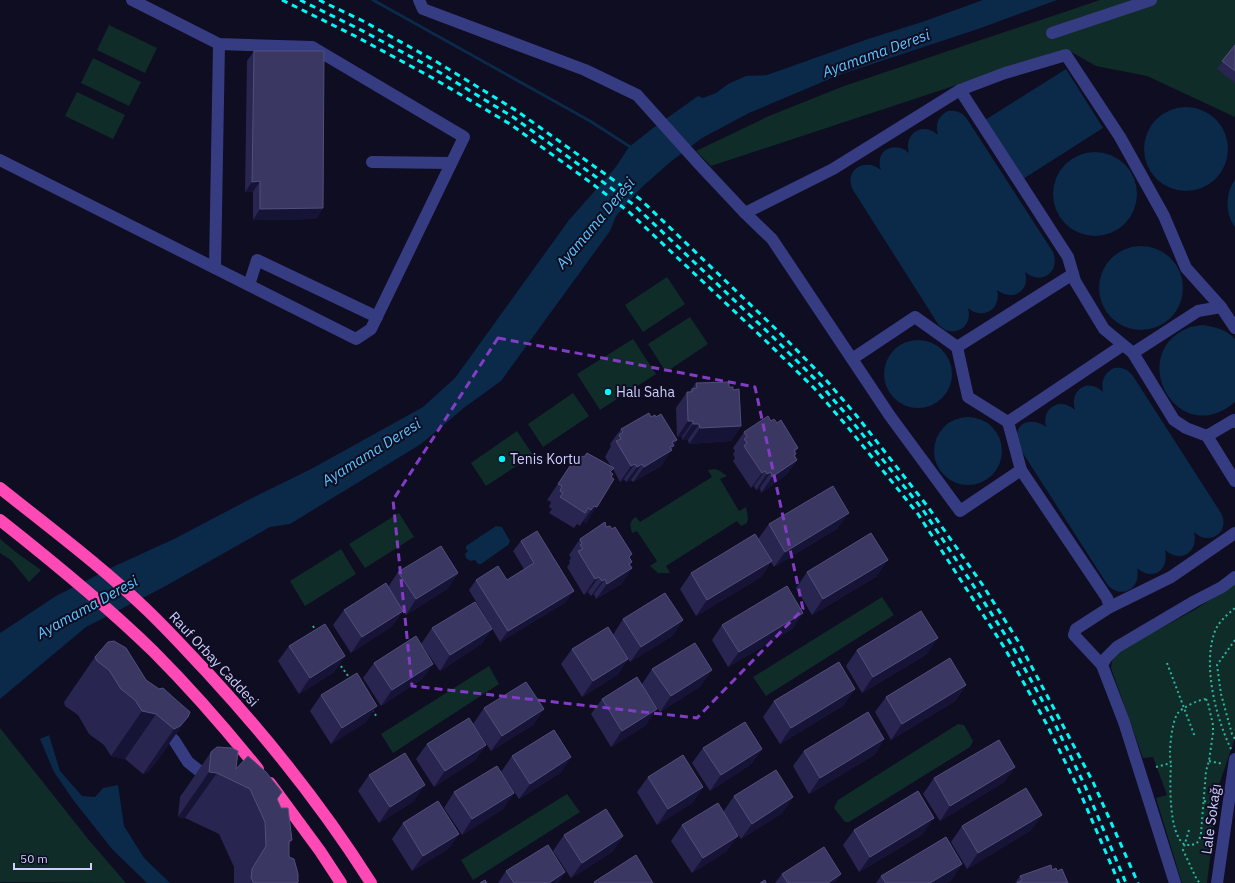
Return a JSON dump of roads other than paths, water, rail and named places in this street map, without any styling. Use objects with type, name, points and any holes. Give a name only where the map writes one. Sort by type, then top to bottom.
[{"type":"highway","name":"Rauf Orbay Caddesi","points":[[0,488],[82,553],[147,610],[236,704],[268,741],[324,813],[371,883]]},
{"type":"highway","points":[[0,520],[70,577],[126,626],[183,682],[230,734],[293,814],[341,883]]},
{"type":"street","points":[[0,160],[356,338],[371,329],[464,137],[312,47],[218,44],[132,0]]},
{"type":"street","points":[[419,0],[422,9],[585,70],[638,95],[699,164],[745,213],[772,238],[890,416],[960,511],[1021,470]]},
{"type":"street","points":[[1052,33],[1151,0]]},
{"type":"street","points":[[215,268],[218,44]]},
{"type":"street","points":[[745,213],[833,169],[960,90],[1005,73],[1066,55],[1120,137],[1164,216],[1186,268],[1221,307],[1235,328]]},
{"type":"street","points":[[960,90],[1068,257],[1075,281],[1104,329],[1128,349],[1174,420],[1186,428],[1207,436],[1235,481]]},
{"type":"street","points":[[372,162],[451,163]]},
{"type":"street","points":[[249,285],[257,260],[377,317]]},
{"type":"street","points":[[957,347],[1073,274]]},
{"type":"street","points":[[1008,422],[1128,349],[1198,311],[1221,307]]},
{"type":"street","points":[[852,359],[916,317],[957,347],[968,397],[1008,422],[1021,470],[1107,598],[1110,607]]},
{"type":"street","points":[[1207,436],[1234,420],[1235,422]]},
{"type":"street","points":[[1175,883],[1124,722],[1102,665],[1074,635],[1076,629],[1082,624],[1110,607],[1172,578],[1235,533]]},
{"type":"street","points":[[1102,665],[1106,658],[1117,647],[1195,601],[1222,587],[1235,578]]},
{"type":"street","points":[[154,724],[165,731],[174,740],[188,762],[207,777],[225,788]]},
{"type":"street","name":"Lale Sokağı","points":[[1216,883],[1234,767]]},
{"type":"water","name":"Ayamama Deresi","points":[[983,0],[1057,0],[981,28],[839,75],[749,113],[702,138],[669,163],[641,188],[616,216],[610,231],[501,381],[465,407],[421,444],[290,524],[270,527],[162,588],[86,627],[0,699],[0,633],[56,596],[117,565],[174,539],[311,469],[423,407],[455,378],[569,220],[615,168],[629,147],[698,96],[703,98],[716,93],[728,84],[746,76],[767,75]]},
{"type":"water","points":[[1066,69],[1103,128],[1023,179],[985,120]]},
{"type":"water","points":[[1186,107],[1194,108],[1209,114],[1221,126],[1227,141],[1227,157],[1221,172],[1209,184],[1194,190],[1186,191],[1178,190],[1163,184],[1151,172],[1145,157],[1144,149],[1145,141],[1151,126],[1163,114],[1178,108]]},
{"type":"water","points":[[948,111],[959,112],[967,119],[1053,252],[1055,259],[1052,271],[1048,275],[1037,278],[1025,272],[1025,285],[1019,293],[1009,295],[997,290],[997,303],[990,311],[980,313],[974,312],[968,308],[968,321],[960,330],[955,331],[944,329],[938,324],[853,190],[851,183],[853,171],[862,165],[875,166],[881,170],[880,158],[887,150],[897,148],[903,149],[909,153],[909,140],[916,131],[926,129],[938,135],[938,121],[942,115]]},
{"type":"water","points":[[1095,152],[1103,153],[1118,159],[1130,171],[1136,186],[1136,202],[1130,217],[1118,229],[1103,235],[1095,236],[1087,235],[1072,229],[1060,217],[1054,202],[1053,194],[1054,186],[1060,171],[1072,159],[1087,153]]},
{"type":"water","points":[[1235,180],[1235,227],[1229,216],[1228,197],[1229,191]]},
{"type":"water","points":[[1141,246],[1149,247],[1164,253],[1176,265],[1182,280],[1182,296],[1176,311],[1164,323],[1149,329],[1141,330],[1133,329],[1118,323],[1106,311],[1100,296],[1099,288],[1100,280],[1106,265],[1118,253],[1133,247]]},
{"type":"water","points":[[1203,325],[1224,331],[1235,339],[1235,402],[1214,414],[1195,415],[1178,407],[1166,393],[1160,376],[1161,357],[1170,341],[1188,328]]},
{"type":"water","points":[[911,340],[925,340],[937,345],[947,355],[952,367],[952,381],[947,393],[937,403],[925,408],[911,408],[899,403],[889,393],[884,381],[884,367],[889,355],[899,345]]},
{"type":"water","points":[[1114,368],[1125,369],[1133,376],[1221,513],[1223,520],[1221,531],[1212,538],[1200,536],[1194,532],[1194,545],[1187,554],[1177,556],[1165,550],[1165,563],[1158,572],[1148,574],[1137,568],[1138,575],[1136,581],[1129,590],[1124,592],[1113,589],[1107,584],[1019,447],[1017,437],[1018,429],[1025,423],[1034,422],[1046,427],[1046,414],[1053,406],[1063,404],[1075,410],[1075,397],[1081,388],[1091,386],[1103,392],[1102,384],[1104,378],[1108,372]]},
{"type":"water","points":[[961,417],[975,417],[987,422],[997,432],[1002,444],[1002,458],[997,470],[987,480],[975,485],[961,485],[949,480],[939,470],[934,458],[934,444],[939,432],[949,422]]},
{"type":"water","points":[[496,526],[502,527],[510,541],[508,545],[481,564],[478,564],[475,560],[470,561],[466,558],[465,554],[468,551],[466,546]]},
{"type":"water","points":[[49,735],[60,771],[82,796],[95,797],[103,788],[118,785],[124,826],[144,858],[170,883],[147,883],[112,849],[74,801],[54,772],[40,739]]},
{"type":"waterway","points":[[373,0],[590,121],[632,148]]},
{"type":"railway","points":[[282,0],[355,36],[431,77],[510,124],[590,182],[629,212],[814,388],[918,514],[1004,647],[1046,723],[1079,790],[1119,883]]},
{"type":"railway","points":[[300,0],[359,29],[434,69],[513,117],[634,205],[773,337],[820,384],[851,420],[923,510],[1011,644],[1053,720],[1085,786],[1126,883]]},
{"type":"railway","points":[[319,0],[363,21],[437,62],[517,111],[640,199],[779,332],[826,380],[856,415],[928,507],[982,584],[1018,641],[1093,782],[1138,883]]},
{"type":"place","name":"Halı Saha","points":[[608,392]]},
{"type":"place","name":"Tenis Kortu","points":[[502,459]]}]
